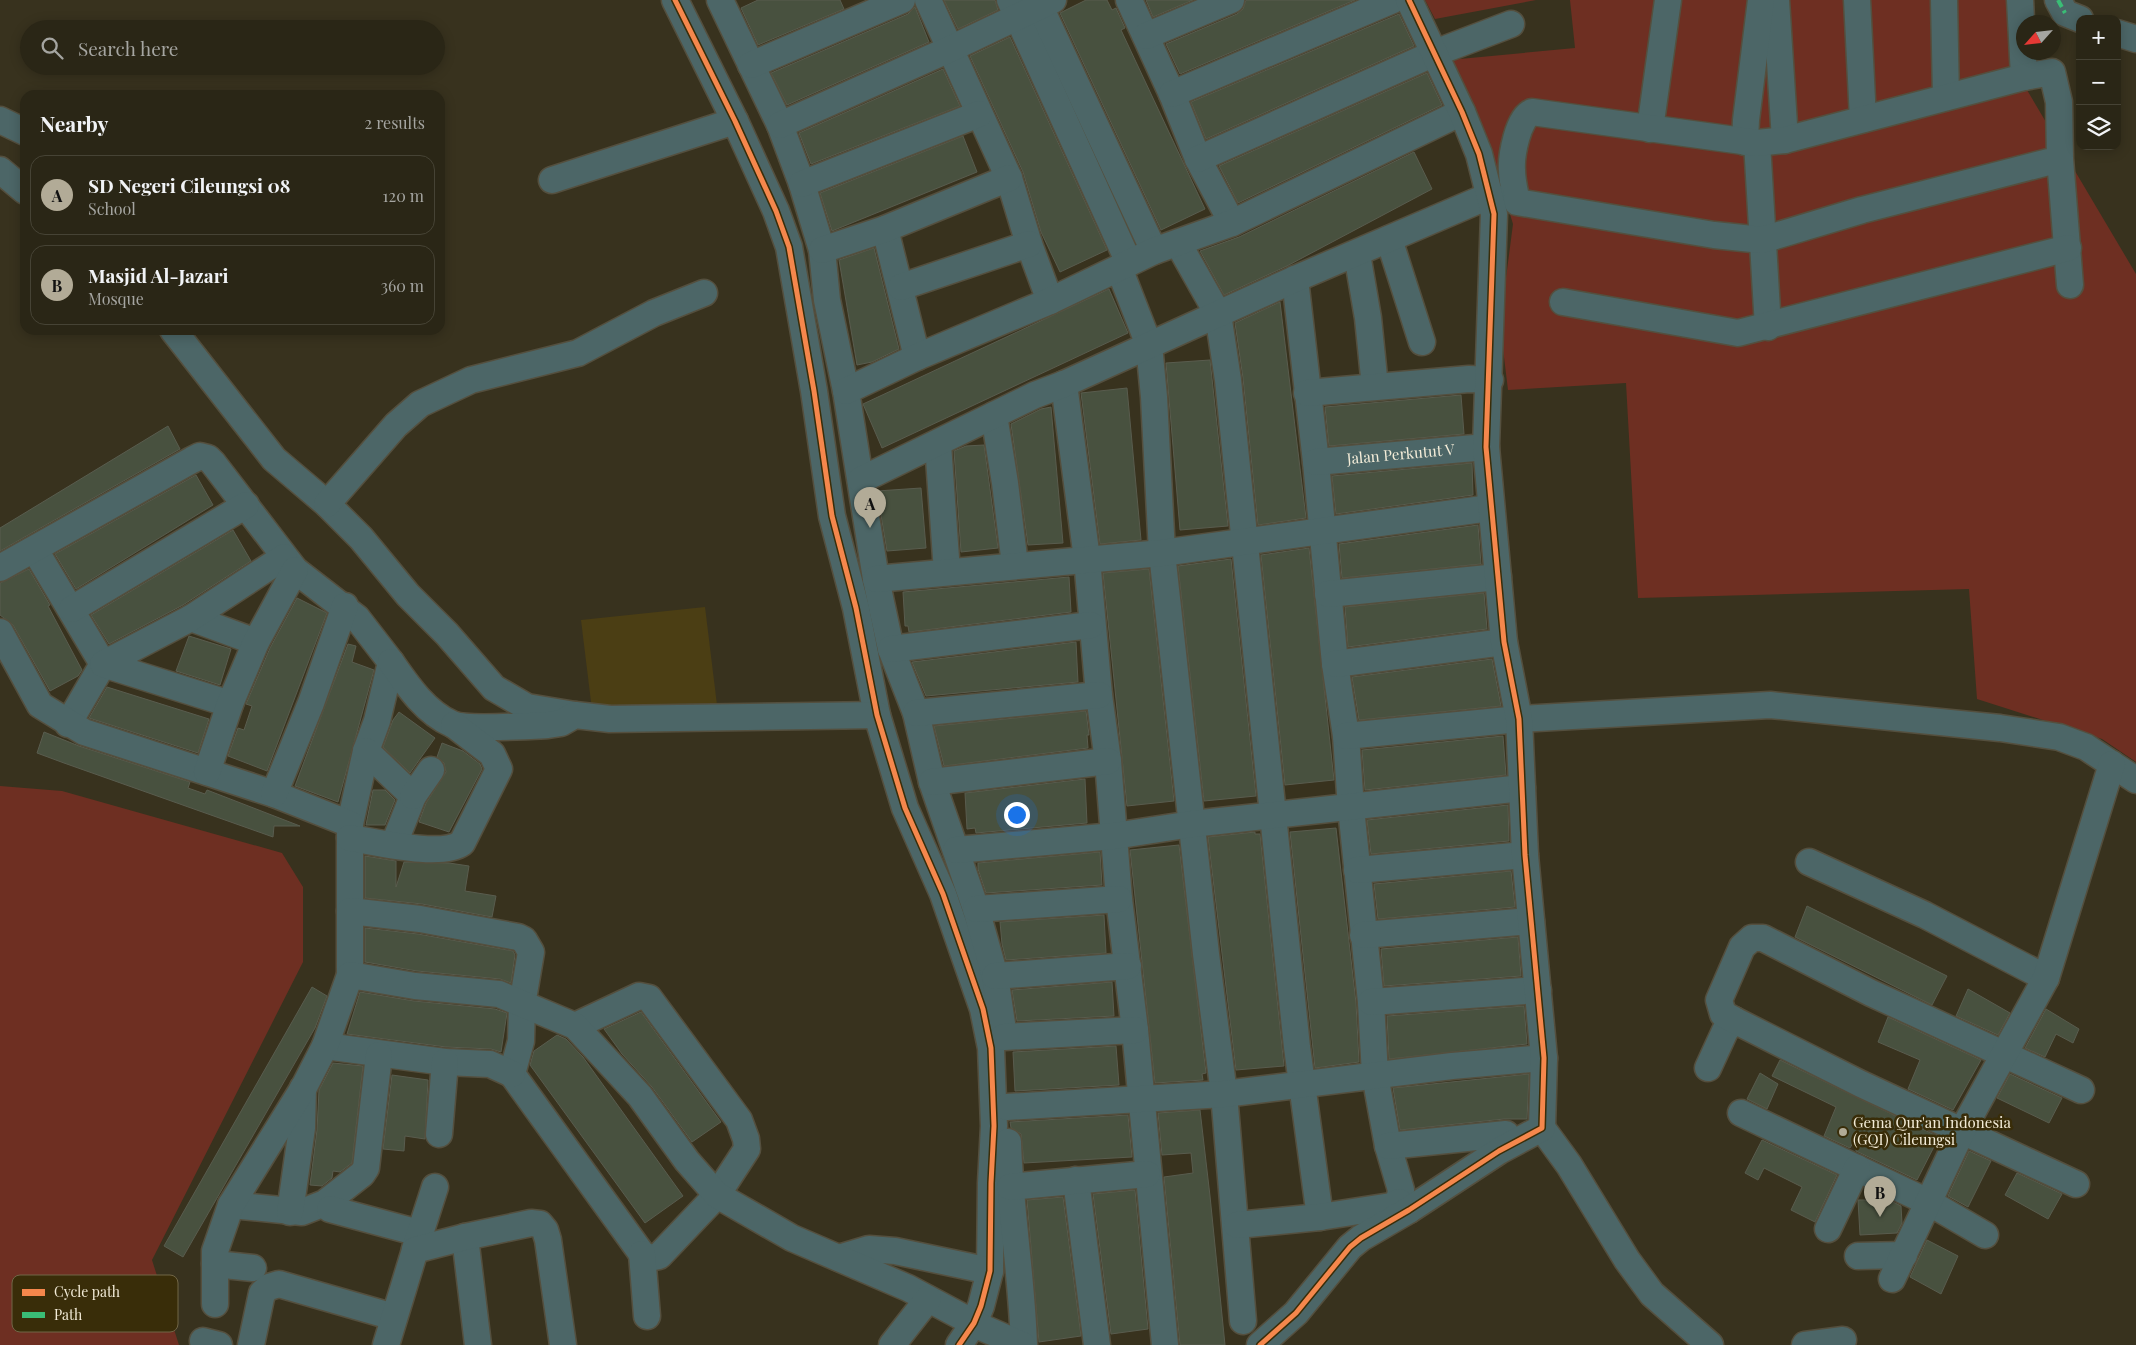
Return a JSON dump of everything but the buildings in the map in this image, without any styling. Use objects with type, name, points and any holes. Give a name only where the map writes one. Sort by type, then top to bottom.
[{"type":"street","points":[[675,0],[735,121],[776,211],[789,247],[811,372],[832,516],[858,617],[877,715],[892,769],[906,808],[943,894],[983,1009],[991,1048],[994,1126],[990,1183],[990,1271],[981,1306],[974,1323],[959,1345]]},
{"type":"street","points":[[751,65],[859,8],[902,0]]},
{"type":"street","points":[[928,0],[1009,178],[1028,244],[1050,301]]},
{"type":"street","points":[[1129,0],[1172,94],[1198,159],[1232,223]]},
{"type":"street","points":[[1146,36],[1231,0]]},
{"type":"street","points":[[1172,94],[1393,0]]},
{"type":"street","points":[[1409,0],[1462,112],[1479,154],[1492,204],[1490,380],[1486,447],[1490,508],[1504,642],[1519,719],[1525,856],[1544,1058],[1542,1128],[1569,1165],[1627,1260],[1652,1294],[1710,1345]]},
{"type":"street","points":[[1650,129],[1668,0]]},
{"type":"street","points":[[1761,0],[1746,120],[1751,142],[1762,240],[1768,327]]},
{"type":"street","points":[[1776,0],[1785,140]]},
{"type":"street","points":[[1857,0],[1863,119]]},
{"type":"street","points":[[1944,0],[1946,97]]},
{"type":"street","points":[[2020,0],[2024,77]]},
{"type":"street","points":[[2058,0],[2065,13],[2076,17]]},
{"type":"street","points":[[350,975],[415,986],[499,994],[575,1026],[640,1096],[687,1161],[717,1195],[792,1238],[928,1299],[974,1323],[1023,1345],[1022,1292],[1010,1187],[1004,1037],[995,976],[976,909],[932,782],[916,713],[891,649],[876,579],[862,480],[846,391],[827,300],[822,250],[802,184],[780,126],[751,65],[726,2]]},
{"type":"street","points":[[780,126],[950,49],[1031,5]]},
{"type":"street","points":[[1031,5],[1166,247],[1218,314],[1228,380],[1271,817],[1301,1083],[1320,1217]]},
{"type":"street","points":[[1031,5],[1124,265],[1149,345],[1156,415],[1162,553],[1224,1094],[1237,1225],[1243,1321]]},
{"type":"street","points":[[1198,159],[1435,53],[1511,24]]},
{"type":"street","points":[[2121,34],[2136,39]]},
{"type":"street","points":[[1517,202],[1511,168],[1521,121],[1526,114],[1538,112],[1751,142],[1785,140],[2024,77],[2052,72],[2059,102],[2060,159],[2070,285]]},
{"type":"street","points":[[846,391],[917,357],[1050,301],[1124,265],[1166,247],[1232,223],[1462,112]]},
{"type":"street","points":[[802,184],[979,114]]},
{"type":"street","points":[[0,120],[20,130]]},
{"type":"street","points":[[552,180],[735,121]]},
{"type":"street","points":[[862,480],[1034,395],[1064,384],[1295,279],[1389,240],[1492,204],[1517,202],[1714,235],[1762,240],[1862,210],[2060,159]]},
{"type":"street","points":[[0,170],[20,187]]},
{"type":"street","points":[[822,250],[886,229],[1009,178]]},
{"type":"street","points":[[886,229],[917,357]]},
{"type":"street","points":[[1389,240],[1422,342]]},
{"type":"street","points":[[901,286],[1028,244]]},
{"type":"street","points":[[1563,302],[1738,333],[1768,327],[2068,248]]},
{"type":"street","points":[[1357,254],[1368,318],[1375,387]]},
{"type":"street","points":[[1295,279],[1316,462],[1335,664],[1346,736],[1350,808],[1371,1002],[1375,1075],[1388,1146],[1404,1206]]},
{"type":"street","points":[[327,504],[396,425],[420,404],[471,380],[578,353],[654,313],[704,293]]},
{"type":"street","points":[[177,335],[274,459],[327,504],[361,538],[408,595],[447,634],[494,688],[527,707],[610,719],[877,715]]},
{"type":"street","points":[[1307,394],[1375,387],[1490,380]]},
{"type":"street","points":[[1064,384],[1087,559],[1091,625],[1108,761],[1119,899],[1135,1030],[1147,1174],[1166,1345]]},
{"type":"street","points":[[994,415],[1015,565]]},
{"type":"street","points":[[938,444],[948,572]]},
{"type":"street","name":"Jalan Perkutut V","points":[[1316,462],[1486,447]]},
{"type":"street","points":[[0,568],[200,456],[208,458],[290,563],[345,606],[357,618],[411,690],[434,714],[454,725],[492,754],[498,764],[498,775],[462,842],[455,848],[425,850],[394,844],[350,831],[274,794],[84,732],[68,724],[40,705],[0,632]]},
{"type":"street","points":[[72,609],[246,505]]},
{"type":"street","points":[[876,579],[1162,553],[1490,508]]},
{"type":"street","points":[[35,550],[72,609],[103,664],[230,704]]},
{"type":"street","points":[[68,724],[103,664],[290,563]]},
{"type":"street","points":[[207,772],[230,704],[290,563]]},
{"type":"street","points":[[1328,594],[1498,577]]},
{"type":"street","points":[[274,794],[311,703],[345,606]]},
{"type":"street","points":[[191,618],[256,642]]},
{"type":"street","points":[[891,649],[1091,625]]},
{"type":"street","points":[[1335,664],[1504,642]]},
{"type":"street","points":[[215,1304],[215,1251],[231,1205],[304,1086],[325,1046],[350,975],[350,831],[366,751],[377,721],[391,662]]},
{"type":"street","points":[[916,713],[1099,696]]},
{"type":"street","points":[[1346,736],[1519,719],[1770,705],[2000,728],[2059,737],[2086,747],[2136,780]]},
{"type":"street","points":[[454,725],[548,725],[561,723],[575,715]]},
{"type":"street","points":[[366,751],[413,796]]},
{"type":"street","points":[[932,782],[1108,761]]},
{"type":"street","points":[[1892,1279],[1930,1203],[1962,1131],[2046,978],[2112,764]]},
{"type":"street","points":[[394,844],[413,796],[431,770]]},
{"type":"street","points":[[956,850],[1030,841],[1114,836],[1192,824],[1271,817],[1522,788]]},
{"type":"street","points":[[1357,870],[1525,856]]},
{"type":"street","points":[[1809,862],[1925,915],[2046,978]]},
{"type":"street","points":[[976,909],[1119,899]]},
{"type":"street","points":[[350,912],[420,919],[518,937],[524,940],[531,952],[522,1005],[521,1041],[512,1074]]},
{"type":"street","points":[[1363,935],[1531,921]]},
{"type":"street","points":[[2076,1184],[1962,1131],[1734,1020],[1724,1014],[1719,1000],[1742,947],[1749,940],[1756,937],[1763,938],[1871,993],[2081,1090]]},
{"type":"street","points":[[995,976],[1128,966]]},
{"type":"street","points":[[1371,1002],[1538,990]]},
{"type":"street","points":[[325,1046],[379,1055],[444,1062],[490,1064],[512,1074],[642,1254],[649,1258],[659,1256],[717,1195],[747,1149],[744,1130],[739,1120],[658,1007],[649,998],[639,996],[575,1026]]},
{"type":"street","points":[[1708,1068],[1725,1031],[1734,1020]]},
{"type":"street","points":[[1004,1037],[1135,1030]]},
{"type":"street","points":[[231,1205],[290,1212],[313,1209],[349,1186],[366,1168],[379,1055]]},
{"type":"street","points":[[1007,1107],[1224,1094],[1301,1083],[1544,1058]]},
{"type":"street","points":[[439,1134],[444,1062]]},
{"type":"street","points":[[290,1212],[302,1128],[304,1086]]},
{"type":"street","points":[[1741,1113],[1930,1203],[1985,1235]]},
{"type":"street","points":[[1260,1345],[1296,1313],[1350,1247],[1361,1238],[1404,1206],[1542,1128]]},
{"type":"street","points":[[1388,1146],[1506,1134]]},
{"type":"street","points":[[1828,1230],[1857,1168]]},
{"type":"street","points":[[1010,1187],[1147,1174]]},
{"type":"street","points":[[1076,1180],[1097,1345]]},
{"type":"street","points":[[386,1345],[435,1187]]},
{"type":"street","points":[[1237,1225],[1404,1206]]},
{"type":"street","points":[[330,1209],[417,1242],[465,1236],[531,1223],[540,1224],[545,1230],[563,1345]]},
{"type":"street","points":[[465,1236],[478,1345]]},
{"type":"street","points":[[839,1258],[869,1249],[895,1251],[990,1271]]},
{"type":"street","points":[[642,1254],[647,1316]]},
{"type":"street","points":[[1858,1256],[1904,1255]]},
{"type":"street","points":[[215,1264],[253,1268]]},
{"type":"street","points":[[251,1345],[262,1293],[269,1287],[279,1284],[394,1317]]},
{"type":"street","points":[[892,1345],[928,1299]]},
{"type":"street","points":[[1288,1345],[1296,1313]]},
{"type":"street","points":[[1805,1345],[1843,1340]]},
{"type":"shaded area","points":[[1425,0],[1536,0],[1435,19]]},
{"type":"shaded area","points":[[1570,0],[2009,0],[2016,18],[2016,60],[2029,60],[2027,90],[2136,274],[2136,762],[2102,739],[1977,699],[1969,589],[1638,598],[1626,383],[1508,390],[1500,324],[1513,224],[1487,139],[1449,60],[1575,48]]},
{"type":"shaded area","points":[[705,607],[717,705],[593,718],[581,620]]},
{"type":"shaded area","points":[[0,786],[62,791],[282,853],[303,887],[303,962],[152,1260],[157,1275],[12,1275],[12,1332],[175,1332],[179,1345],[0,1345]]},
{"type":"marked path","points":[[2058,0],[2065,13]]},
{"type":"cycle path","points":[[675,0],[735,121],[776,211],[789,247],[814,391],[832,516],[856,608],[877,715],[905,808],[943,894],[983,1009],[991,1048],[994,1126],[990,1271],[981,1306],[974,1323],[959,1345]]},
{"type":"cycle path","points":[[1260,1345],[1296,1313],[1350,1247],[1361,1238],[1409,1210],[1499,1151],[1542,1128],[1544,1058],[1525,855],[1519,719],[1504,642],[1486,447],[1494,214],[1479,154],[1462,112],[1409,0]]},
{"type":"place","name":"SD Negeri Cileungsi 08","points":[[870,528]]},
{"type":"place","name":"Gema Qur'an Indonesia (GQI) Cileungsi","points":[[1843,1132]]},
{"type":"place","name":"Masjid Al-Jazari","points":[[1880,1217]]}]
